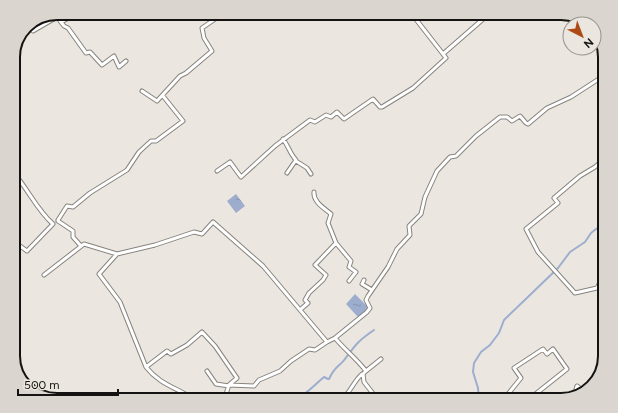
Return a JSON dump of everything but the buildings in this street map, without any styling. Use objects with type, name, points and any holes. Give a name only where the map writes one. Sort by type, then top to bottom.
[{"type":"street","points":[[65,20],[60,21],[68,28],[86,53],[90,52],[102,65],[114,56],[119,67],[126,61]]},
{"type":"street","points":[[142,91],[156,101],[163,96],[180,76],[186,73],[212,51],[204,38],[202,28],[214,20]]},
{"type":"street","points":[[217,171],[230,162],[241,177],[283,140],[310,120],[315,122],[326,115],[331,117],[337,112],[344,119],[373,99],[380,107],[382,107],[413,88],[446,58],[416,20]]},
{"type":"street","points":[[443,54],[482,20]]},
{"type":"street","points":[[32,30],[33,31],[50,21]]},
{"type":"street","points":[[207,371],[216,384],[229,386],[254,386],[259,380],[280,371],[291,361],[309,349],[315,350],[335,338],[368,312],[370,305],[366,300],[388,267],[397,249],[410,235],[408,226],[421,214],[433,177],[450,157],[456,156],[476,136],[500,117],[507,117],[512,121],[520,116],[528,124],[547,108],[571,97],[598,80]]},
{"type":"street","points":[[20,246],[27,251],[58,220],[67,206],[73,208],[90,193],[127,170],[139,152],[151,141],[156,142],[183,121],[163,96]]},
{"type":"street","points":[[283,140],[289,146],[290,153],[296,162],[307,168],[311,174]]},
{"type":"street","points":[[287,173],[296,162]]},
{"type":"street","points":[[598,163],[554,198],[558,204],[526,229],[538,252],[575,293],[597,288],[598,286]]},
{"type":"street","points":[[428,174],[433,177]]},
{"type":"street","points":[[20,180],[45,216],[54,224]]},
{"type":"street","points":[[314,192],[317,201],[331,214],[328,222],[336,243],[351,261],[349,267],[356,272],[350,281]]},
{"type":"street","points":[[58,220],[73,231],[73,237],[81,246]]},
{"type":"street","points":[[44,275],[86,243],[96,248],[117,254],[155,246],[194,232],[202,234],[213,222],[263,266],[301,309],[327,342]]},
{"type":"street","points":[[301,309],[308,303],[305,300],[309,292],[323,280],[326,275],[315,265],[336,243]]},
{"type":"street","points":[[117,254],[99,274],[120,302],[146,367],[152,374],[180,393]]},
{"type":"street","points":[[364,280],[362,284],[372,290]]},
{"type":"street","points":[[146,367],[167,351],[171,354],[187,345],[202,332],[237,378],[229,386],[226,393]]},
{"type":"street","points":[[335,338],[366,371]]},
{"type":"street","points":[[509,393],[520,378],[514,368],[544,349],[547,354],[553,349],[567,369],[537,393]]},
{"type":"street","points":[[349,393],[356,380],[380,359]]},
{"type":"street","points":[[363,374],[364,382],[373,393]]},
{"type":"water","points":[[236,194],[245,206],[236,213],[227,201]]},
{"type":"water","points":[[355,294],[368,307],[361,316],[357,316],[346,304]]},
{"type":"waterway","points":[[478,393],[473,372],[474,363],[481,352],[490,345],[499,333],[504,320],[558,268],[570,252],[585,242],[591,233],[598,228]]},
{"type":"waterway","points":[[305,393],[324,377],[329,379],[335,369],[343,362],[358,343],[374,330]]}]
